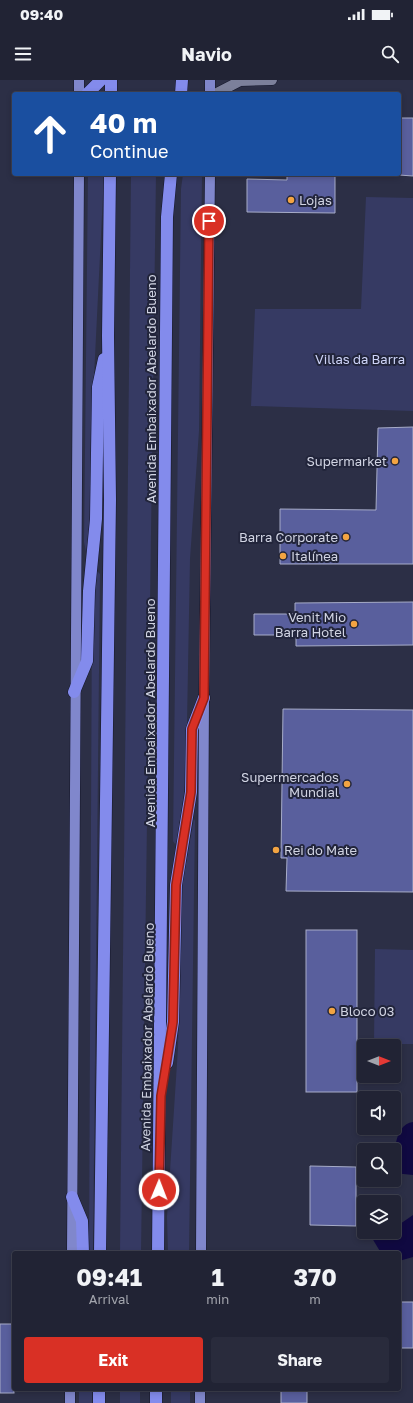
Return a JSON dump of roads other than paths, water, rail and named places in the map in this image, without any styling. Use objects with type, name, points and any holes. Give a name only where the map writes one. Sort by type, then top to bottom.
[{"type":"highway","points":[[89,92],[101,80]]},
{"type":"highway","points":[[111,92],[112,80]]},
{"type":"highway","points":[[180,92],[182,80]]},
{"type":"highway","points":[[100,1251],[109,515],[108,336],[110,176]]},
{"type":"highway","name":"Avenida Embaixador Abelardo Bueno","points":[[158,1251],[161,1096],[165,381],[167,217],[171,176]]},
{"type":"highway","points":[[74,692],[87,661],[88,591],[96,519],[98,387],[108,336]]},
{"type":"highway","points":[[161,1096],[173,1022],[176,885],[191,792],[192,729],[204,698]]},
{"type":"highway","points":[[72,1196],[82,1221],[83,1251]]},
{"type":"highway","points":[[99,1391],[99,1403]]},
{"type":"highway","points":[[156,1391],[156,1403]]},
{"type":"main road","points":[[79,80],[79,92]]},
{"type":"main road","points":[[210,80],[210,92]]},
{"type":"main road","points":[[72,1251],[74,692],[79,176]]},
{"type":"main road","points":[[201,1251],[204,698],[210,176]]},
{"type":"main road","points":[[70,1391],[70,1403]]},
{"type":"main road","points":[[200,1391],[200,1403]]},
{"type":"street","points":[[219,92],[240,81],[272,80]]},
{"type":"place","name":"Lojas","points":[[291,200]]},
{"type":"place","name":"Supermarket","points":[[395,461]]},
{"type":"place","name":"Barra Corporate","points":[[346,537]]},
{"type":"place","name":"Italínea","points":[[283,556]]},
{"type":"place","name":"Venit Mio Barra Hotel","points":[[354,624]]},
{"type":"place","name":"Supermercados Mundial","points":[[347,784]]},
{"type":"place","name":"Rei do Mate","points":[[276,850]]},
{"type":"place","name":"Bloco 03","points":[[332,1011]]},
{"type":"park label","name":"Villas da Barra","points":[[360,359]]}]
